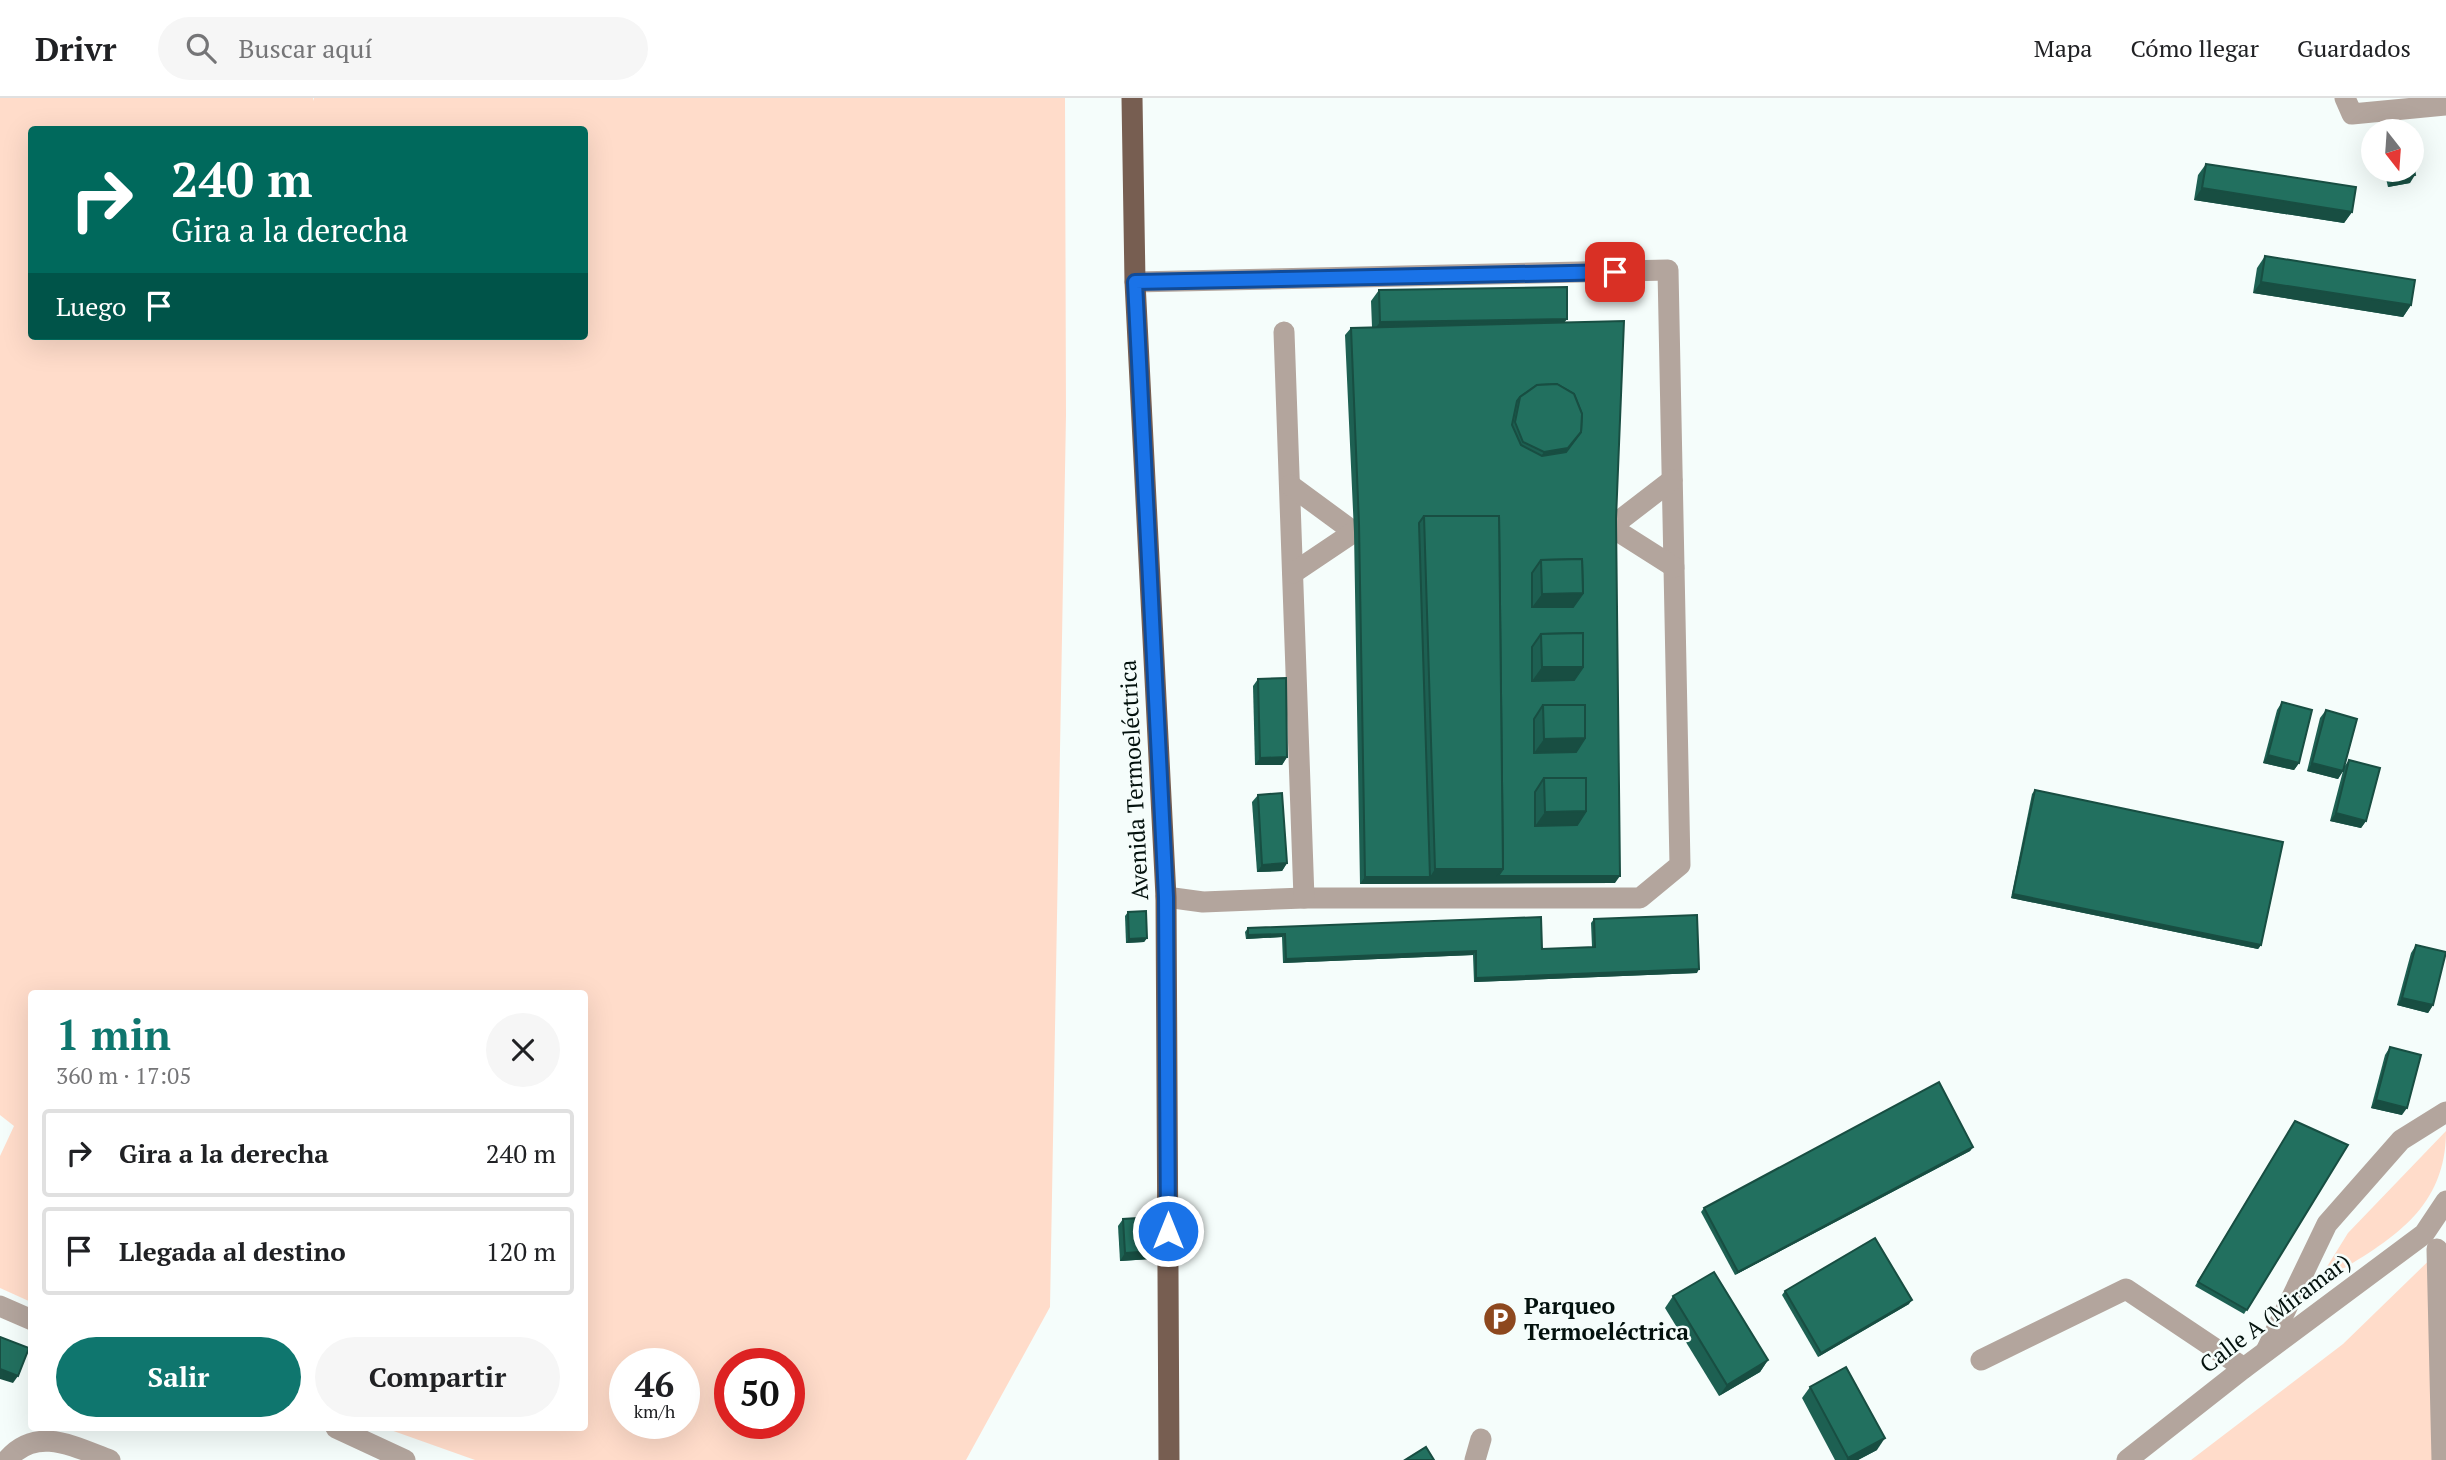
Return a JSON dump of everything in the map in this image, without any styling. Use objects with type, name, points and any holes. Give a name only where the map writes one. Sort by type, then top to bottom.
[{"type":"main road","name":"Avenida Termoeléctrica","points":[[1132,98],[1135,282],[1166,897],[1169,1460]]},
{"type":"street","points":[[2348,106],[2446,106]]},
{"type":"street","points":[[1135,282],[1668,270],[1680,865],[1640,898],[1304,898],[1202,902],[1166,897]]},
{"type":"street","points":[[1284,332],[1304,898]]},
{"type":"street","points":[[1611,527],[1672,480]]},
{"type":"street","points":[[1290,485],[1354,532]]},
{"type":"street","points":[[1570,528],[1611,527],[1674,567]]},
{"type":"street","points":[[1293,573],[1354,532],[1402,531]]},
{"type":"street","points":[[2266,1353],[2327,1224],[2401,1140],[2446,1112]]},
{"type":"street","name":"Calle A (Miramar)","points":[[2127,1460],[2244,1368],[2436,1247],[2446,1201]]},
{"type":"street","points":[[2436,1247],[2442,1460]]},
{"type":"street","points":[[1981,1360],[2126,1289],[2244,1368]]},
{"type":"street","points":[[342,1431],[405,1460]]},
{"type":"street","points":[[7,1460],[27,1443],[42,1439],[110,1460]]},
{"type":"street","points":[[1475,1460],[1481,1439]]},
{"type":"shaded area","points":[[0,98],[313,98],[313,101],[314,98],[1065,98],[1066,415],[1050,1307],[966,1460],[475,1460],[393,1431],[588,1431],[588,990],[28,990],[28,1301],[0,1288],[0,1156],[14,1126],[0,1115]]},
{"type":"shaded area","points":[[2446,1131],[2443,1161],[2435,1186],[2421,1207],[2385,1242],[2315,1286],[2348,1233]]},
{"type":"shaded area","points":[[2446,1244],[2446,1460],[2191,1460],[2343,1344]]},
{"type":"building","points":[[2206,164],[2356,187],[2352,212],[2202,188]]},
{"type":"building","points":[[2265,256],[2415,280],[2411,305],[2261,282]]},
{"type":"building","points":[[1567,287],[1567,319],[1380,322],[1379,290]]},
{"type":"building","points":[[1624,321],[1616,519],[1620,876],[1498,876],[1503,869],[1499,516],[1424,516],[1419,523],[1430,877],[1365,877],[1359,524],[1351,328]],"holes":[[[1557,384],[1574,394],[1582,414],[1581,432],[1566,452],[1542,456],[1521,445],[1512,425],[1517,401],[1537,385]],[[1582,559],[1583,593],[1573,607],[1532,607],[1532,573],[1541,560]],[[1583,633],[1583,667],[1574,680],[1532,681],[1532,647],[1541,634]],[[1543,705],[1585,705],[1585,738],[1576,752],[1534,753],[1534,719]],[[1544,778],[1586,778],[1586,811],[1577,825],[1535,826],[1535,792]]]},
{"type":"building","points":[[1557,384],[1574,394],[1582,414],[1581,432],[1568,448],[1544,452],[1523,442],[1515,422],[1520,397],[1537,385]]},
{"type":"building","points":[[1424,516],[1499,516],[1503,869],[1435,869]]},
{"type":"building","points":[[1582,559],[1583,593],[1542,594],[1541,560]]},
{"type":"building","points":[[1583,633],[1583,667],[1542,667],[1541,634]]},
{"type":"building","points":[[1286,678],[1287,757],[1260,758],[1258,679]]},
{"type":"building","points":[[2282,702],[2312,710],[2299,763],[2268,755]]},
{"type":"building","points":[[1543,705],[1585,705],[1585,738],[1544,739]]},
{"type":"building","points":[[2326,710],[2357,719],[2343,771],[2312,763]]},
{"type":"building","points":[[2349,760],[2380,768],[2366,821],[2336,813]]},
{"type":"building","points":[[1544,778],[1586,778],[1586,811],[1545,812]]},
{"type":"building","points":[[2035,790],[2283,842],[2261,945],[2013,894]]},
{"type":"building","points":[[1282,793],[1287,863],[1262,865],[1258,795]]},
{"type":"building","points":[[1146,911],[1147,938],[1129,939],[1128,912]]},
{"type":"building","points":[[1697,915],[1699,969],[1476,978],[1476,951],[1286,959],[1285,934],[1248,935],[1248,928],[1541,917],[1542,949],[1595,947],[1594,919]]},
{"type":"building","points":[[2416,945],[2446,952],[2433,1005],[2402,998]]},
{"type":"building","points":[[2390,1047],[2421,1055],[2407,1108],[2376,1100]]},
{"type":"building","points":[[1939,1082],[1973,1147],[1738,1272],[1704,1208]]},
{"type":"building","points":[[2295,1121],[2348,1145],[2247,1310],[2198,1282]]},
{"type":"building","points":[[1154,1217],[1156,1251],[1125,1253],[1123,1219]]},
{"type":"building","points":[[1875,1238],[1912,1300],[1821,1353],[1785,1291]]},
{"type":"building","points":[[1714,1272],[1768,1360],[1727,1385],[1673,1296]]},
{"type":"building","points":[[0,1337],[28,1348],[18,1376],[0,1369]]},
{"type":"building","points":[[1846,1367],[1885,1438],[1848,1458],[1810,1387]]},
{"type":"building","points":[[1426,1447],[1434,1460],[1405,1460]]},
{"type":"place","name":"Parqueo Termoeléctrica","points":[[1500,1319]]},
{"type":"route","points":[[1168,1231],[1166,897],[1135,282],[1615,272]]}]
